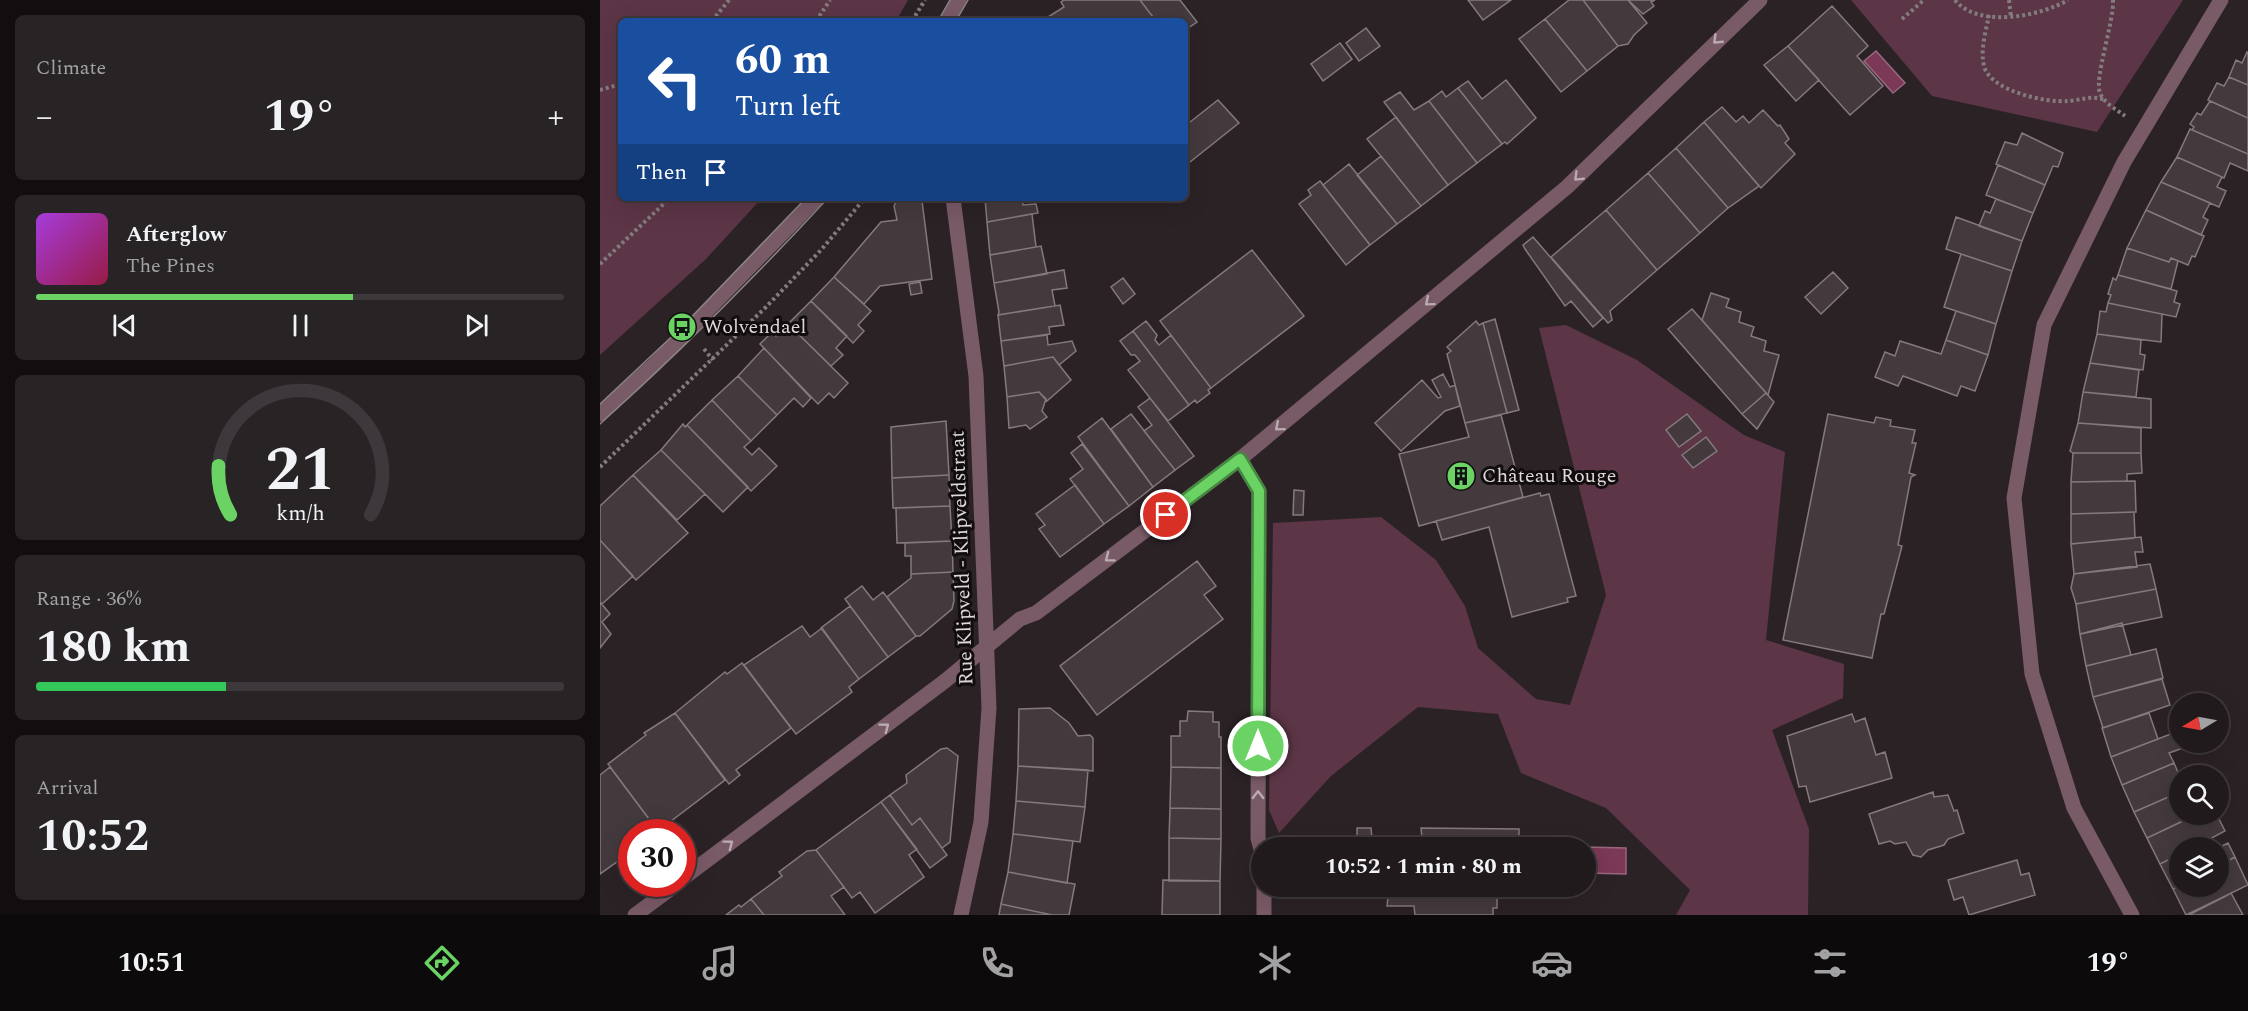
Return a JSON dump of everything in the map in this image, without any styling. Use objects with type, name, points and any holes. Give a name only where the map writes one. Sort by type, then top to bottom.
[{"type":"street","points":[[949,18],[959,0]]},
{"type":"street","points":[[696,868],[945,681],[1020,619],[1036,613],[1240,459],[1567,187],[1760,0]]},
{"type":"street","points":[[2132,915],[2074,808],[2032,674],[2014,498],[2044,325],[2124,162],[2221,0]]},
{"type":"street","points":[[600,414],[654,365],[814,201]]},
{"type":"street","name":"Rue Klipveld - Klipveldstraat","points":[[953,201],[976,376],[989,708],[981,822],[961,915]]},
{"type":"street","points":[[1240,459],[1259,491],[1258,837]]},
{"type":"street","points":[[635,915],[659,897]]},
{"type":"street","points":[[1264,897],[1264,915]]},
{"type":"path","points":[[714,18],[729,0]]},
{"type":"path","points":[[818,18],[830,0]]},
{"type":"path","points":[[914,18],[925,0]]},
{"type":"path","points":[[1902,19],[1924,0]]},
{"type":"path","points":[[1955,0],[1964,8],[1989,15],[2011,17],[2025,16],[2068,0]]},
{"type":"path","points":[[2009,0],[2011,17]]},
{"type":"path","points":[[2105,100],[2099,88],[2113,16],[2113,0]]},
{"type":"path","points":[[1989,15],[1982,56],[1988,75],[1995,82],[2048,101],[2095,98],[2105,100],[2113,106]]},
{"type":"path","points":[[600,90],[618,85]]},
{"type":"path","points":[[600,264],[667,201]]},
{"type":"path","points":[[600,467],[712,360],[821,250],[863,201]]},
{"type":"path","points":[[700,344],[712,360]]},
{"type":"shaded area","points":[[600,0],[908,0],[898,18],[618,18],[618,201],[759,201],[706,259],[600,355]]},
{"type":"shaded area","points":[[1851,0],[2183,0],[2097,132],[1932,96]]},
{"type":"shaded area","points":[[1876,51],[1905,83],[1893,93],[1864,61]]},
{"type":"shaded area","points":[[1566,325],[1637,360],[1744,435],[1785,452],[1766,640],[1844,664],[1843,698],[1772,730],[1809,829],[1808,915],[1676,915],[1690,890],[1606,808],[1521,773],[1498,714],[1418,707],[1331,776],[1279,833],[1269,810],[1273,523],[1381,517],[1436,560],[1465,606],[1478,648],[1536,699],[1570,705],[1606,595],[1539,328]]},
{"type":"shaded area","points":[[1596,847],[1626,848],[1626,874],[1596,873]]},
{"type":"building","points":[[1064,0],[1140,0],[1154,18],[1049,18],[1064,7],[1061,2]]},
{"type":"building","points":[[1140,0],[1180,0],[1197,22],[1188,28],[1188,18],[1154,18]]},
{"type":"building","points":[[1468,0],[1511,0],[1483,20]]},
{"type":"building","points":[[1569,0],[1583,0],[1618,46],[1587,71],[1545,19]]},
{"type":"building","points":[[1583,0],[1628,0],[1647,23],[1628,44],[1618,46]]},
{"type":"building","points":[[1628,0],[1655,0],[1651,2],[1654,6],[1643,14]]},
{"type":"building","points":[[1832,6],[1868,46],[1857,56],[1883,86],[1850,115],[1788,46]]},
{"type":"building","points":[[1545,19],[1587,71],[1561,92],[1519,39]]},
{"type":"building","points":[[1366,28],[1380,46],[1359,61],[1346,43]]},
{"type":"building","points":[[1340,43],[1352,59],[1323,81],[1311,64]]},
{"type":"building","points":[[1788,46],[1819,80],[1796,101],[1764,65]]},
{"type":"building","points":[[2247,52],[2248,85],[2229,77],[2236,60],[2242,63]]},
{"type":"building","points":[[2229,77],[2248,85],[2248,118],[2208,100],[2217,83],[2224,86]]},
{"type":"building","points":[[1506,80],[1536,118],[1507,144],[1505,142],[1502,144],[1458,88],[1468,81],[1482,99]]},
{"type":"building","points":[[1458,88],[1502,144],[1477,163],[1429,101],[1442,91],[1446,97]]},
{"type":"building","points":[[1400,92],[1414,110],[1429,101],[1477,163],[1448,185],[1384,102]]},
{"type":"building","points":[[1218,100],[1239,123],[1188,164],[1188,124]]},
{"type":"building","points":[[2210,101],[2248,118],[2248,154],[2192,130],[2194,127],[2190,124],[2197,113],[2201,115]]},
{"type":"building","points":[[1722,107],[1736,122],[1743,116],[1749,123],[1763,110],[1778,126],[1780,125],[1789,139],[1785,143],[1795,154],[1761,188],[1704,122]]},
{"type":"building","points":[[1396,117],[1448,185],[1421,206],[1367,139]]},
{"type":"building","points":[[1704,122],[1759,186],[1728,208],[1676,148]]},
{"type":"building","points":[[2190,129],[2248,154],[2248,171],[2230,163],[2224,178],[2177,157]]},
{"type":"building","points":[[2022,133],[2063,153],[2058,167],[2053,166],[2045,185],[1996,164],[2005,142],[2017,145]]},
{"type":"building","points":[[1676,148],[1728,208],[1700,233],[1648,173]]},
{"type":"building","points":[[1381,156],[1421,206],[1397,224],[1357,175]]},
{"type":"building","points":[[2177,157],[2222,177],[2217,187],[2226,191],[2219,207],[2161,182]]},
{"type":"building","points":[[1349,164],[1397,224],[1370,245],[1323,185]]},
{"type":"building","points":[[1998,165],[2045,185],[2033,213],[1986,195]]},
{"type":"building","points":[[1648,173],[1700,233],[1657,270],[1606,210]]},
{"type":"building","points":[[1320,181],[1370,245],[1346,265],[1299,204],[1311,195],[1308,190]]},
{"type":"building","points":[[2161,182],[2210,203],[2203,217],[2208,220],[2201,235],[2146,210]]},
{"type":"building","points":[[1996,199],[2033,213],[2022,241],[1979,226],[1985,211],[1990,213]]},
{"type":"building","points":[[896,201],[922,201],[932,279],[880,286],[864,304],[834,277],[881,222],[897,220],[894,206]]},
{"type":"building","points":[[985,201],[1022,201],[1023,205],[1036,204],[1038,213],[987,222]]},
{"type":"building","points":[[1606,210],[1657,270],[1610,311],[1612,320],[1608,323],[1551,257]]},
{"type":"building","points":[[2146,210],[2204,236],[2195,257],[2192,256],[2188,265],[2171,258],[2169,262],[2127,248]]},
{"type":"building","points":[[1032,214],[1036,247],[990,255],[987,222]]},
{"type":"building","points":[[1956,217],[2022,241],[2012,271],[1946,249]]},
{"type":"building","points":[[1533,237],[1603,318],[1593,327],[1571,301],[1565,306],[1525,249],[1523,245]]},
{"type":"building","points":[[1041,246],[1047,274],[994,283],[990,255]]},
{"type":"building","points":[[2127,248],[2169,262],[2171,258],[2178,261],[2171,289],[2118,275]]},
{"type":"building","points":[[1252,250],[1304,316],[1211,388],[1160,321]]},
{"type":"building","points":[[1961,254],[2012,271],[1996,324],[1944,307]]},
{"type":"building","points":[[1064,270],[1067,288],[1052,290],[1055,306],[998,315],[994,283]]},
{"type":"building","points":[[1833,272],[1848,288],[1821,314],[1805,297]]},
{"type":"building","points":[[2118,275],[2177,291],[2174,302],[2180,304],[2176,317],[2108,303],[2113,278],[2116,280]]},
{"type":"building","points":[[834,277],[871,311],[858,325],[864,331],[853,343],[811,301]]},
{"type":"building","points":[[1123,278],[1135,294],[1123,304],[1111,287]]},
{"type":"building","points":[[920,282],[922,293],[911,295],[909,284]]},
{"type":"building","points":[[1711,293],[1729,299],[1726,307],[1741,312],[1739,322],[1754,327],[1751,336],[1766,341],[1764,351],[1779,355],[1768,395],[1702,320]]},
{"type":"building","points":[[811,301],[847,336],[836,348],[843,355],[831,366],[788,324]]},
{"type":"building","points":[[2108,303],[2162,314],[2161,342],[2097,334],[2100,311],[2106,312]]},
{"type":"building","points":[[1060,305],[1064,325],[1049,327],[1050,334],[1001,341],[998,315]]},
{"type":"building","points":[[1692,309],[1766,393],[1742,414],[1668,329]]},
{"type":"building","points":[[1956,311],[1996,324],[1988,355],[1946,340]]},
{"type":"building","points":[[1495,319],[1519,410],[1507,413],[1483,323]]},
{"type":"building","points":[[1146,321],[1157,335],[1155,340],[1159,345],[1171,335],[1211,388],[1208,390],[1210,393],[1197,403],[1195,400],[1189,405],[1133,331]]},
{"type":"building","points":[[1476,321],[1479,325],[1483,323],[1507,413],[1465,423],[1447,354],[1451,351],[1447,347]]},
{"type":"building","points":[[788,324],[848,383],[834,398],[829,393],[818,404],[760,344],[772,332],[776,336]]},
{"type":"building","points":[[1133,331],[1189,405],[1168,421],[1128,370],[1140,361],[1135,355],[1131,355],[1120,341]]},
{"type":"building","points":[[2097,334],[2141,340],[2140,354],[2145,355],[2143,370],[2090,363]]},
{"type":"building","points":[[1047,335],[1048,345],[1072,341],[1076,351],[1059,365],[1053,357],[1004,366],[1001,341]]},
{"type":"building","points":[[1946,340],[1988,355],[1975,391],[1961,386],[1957,396],[1903,376],[1898,386],[1875,377],[1885,352],[1895,356],[1900,341],[1941,354]]},
{"type":"building","points":[[764,348],[811,398],[803,407],[794,398],[777,415],[738,376]]},
{"type":"building","points":[[1053,357],[1071,380],[1047,401],[1039,392],[1007,397],[1004,366]]},
{"type":"building","points":[[2090,363],[2139,370],[2136,397],[2083,392]]},
{"type":"building","points":[[1443,374],[1450,387],[1455,385],[1460,406],[1445,411],[1401,451],[1375,423],[1422,380],[1438,398],[1441,397],[1432,380]]},
{"type":"building","points":[[738,376],[777,415],[751,441],[712,400]]},
{"type":"building","points":[[1039,392],[1046,399],[1042,411],[1047,417],[1030,429],[1026,425],[1009,428],[1007,397]]},
{"type":"building","points":[[2083,392],[2151,399],[2151,428],[2078,423]]},
{"type":"building","points":[[1766,393],[1774,402],[1757,429],[1742,414]]},
{"type":"building","points":[[1150,398],[1194,456],[1175,470],[1144,431],[1152,425],[1138,407]]},
{"type":"building","points":[[712,400],[751,441],[744,447],[752,455],[759,448],[777,466],[751,491],[687,425]]},
{"type":"building","points":[[1131,414],[1175,470],[1153,487],[1111,429]]},
{"type":"building","points":[[1687,414],[1701,431],[1679,447],[1666,430]]},
{"type":"building","points":[[1828,414],[1874,423],[1876,417],[1891,420],[1890,426],[1915,430],[1912,443],[1916,443],[1909,473],[1915,475],[1911,477],[1898,545],[1902,546],[1884,614],[1881,614],[1872,658],[1783,640]]},
{"type":"building","name":"Château Rouge","points":[[1501,415],[1523,497],[1419,526],[1399,454],[1469,437],[1465,423]]},
{"type":"building","points":[[1102,418],[1153,487],[1129,506],[1078,437]]},
{"type":"building","points":[[946,421],[949,475],[892,478],[891,427]]},
{"type":"building","points":[[2078,423],[2141,428],[2141,453],[2073,453],[2070,451]]},
{"type":"building","points":[[683,424],[685,427],[687,425],[748,487],[723,512],[661,450]]},
{"type":"building","points":[[1706,437],[1717,451],[1693,468],[1682,455]]},
{"type":"building","points":[[1082,444],[1129,506],[1104,524],[1070,479],[1083,469],[1071,453]]},
{"type":"building","points":[[661,450],[705,494],[677,520],[633,475]]},
{"type":"building","points":[[2073,453],[2141,453],[2142,473],[2127,474],[2127,481],[2071,482]]},
{"type":"building","points":[[633,475],[688,533],[636,580],[600,540],[600,506]]},
{"type":"building","points":[[949,475],[950,506],[893,508],[892,478]]},
{"type":"building","points":[[2135,481],[2136,512],[2071,514],[2071,482]]},
{"type":"building","points":[[1075,485],[1104,524],[1060,557],[1039,529],[1045,525],[1036,514]]},
{"type":"building","points":[[1294,490],[1304,491],[1303,515],[1293,515]]},
{"type":"building","points":[[1540,493],[1541,496],[1549,494],[1576,596],[1567,598],[1568,602],[1512,617],[1489,527],[1442,540],[1436,521]]},
{"type":"building","points":[[950,506],[952,541],[897,543],[896,508]]},
{"type":"building","points":[[2134,512],[2135,538],[2071,544],[2071,514]]},
{"type":"building","points":[[2141,537],[2143,552],[2135,552],[2137,567],[2074,574],[2071,544]]},
{"type":"building","points":[[600,540],[633,576],[602,604],[600,602]]},
{"type":"building","points":[[952,541],[953,572],[911,574],[911,556],[905,556],[905,543]]},
{"type":"building","points":[[1197,561],[1216,586],[1204,595],[1223,619],[1097,715],[1060,666]]},
{"type":"building","points":[[2150,564],[2156,589],[2076,604],[2071,588],[2074,574]]},
{"type":"building","points":[[953,572],[952,609],[920,636],[916,636],[887,597],[911,578],[911,574]]},
{"type":"building","points":[[862,586],[873,600],[883,592],[916,636],[888,657],[845,599]]},
{"type":"building","points":[[2156,589],[2162,617],[2080,634],[2076,604]]},
{"type":"building","points":[[600,602],[610,614],[602,622],[611,634],[600,648]]},
{"type":"building","points":[[850,606],[888,657],[859,679],[821,628]]},
{"type":"building","points":[[2122,623],[2131,655],[2086,666],[2080,634]]},
{"type":"building","points":[[802,626],[810,637],[822,628],[859,679],[849,687],[852,692],[796,734],[744,665]]},
{"type":"building","points":[[2156,649],[2163,678],[2093,697],[2086,666]]},
{"type":"building","points":[[742,663],[791,728],[736,770],[740,775],[729,784],[675,713],[725,672],[727,674]]},
{"type":"building","points":[[2162,679],[2169,705],[2103,728],[2093,697]]},
{"type":"building","points":[[1050,708],[1069,723],[1078,736],[1090,735],[1093,738],[1093,771],[1018,766],[1019,709]]},
{"type":"building","points":[[1188,711],[1213,712],[1213,722],[1219,722],[1221,768],[1171,767],[1171,736],[1180,736],[1180,721],[1187,721]]},
{"type":"building","points":[[675,713],[725,780],[674,819],[649,819],[608,764],[646,735],[644,733]]},
{"type":"building","points":[[2149,713],[2158,739],[2111,757],[2102,728]]},
{"type":"building","points":[[1852,714],[1855,722],[1865,718],[1876,755],[1885,752],[1892,778],[1810,802],[1806,786],[1799,787],[1787,736]]},
{"type":"building","points":[[2169,735],[2169,753],[2174,763],[2122,785],[2111,757]]},
{"type":"building","points":[[947,748],[958,756],[950,842],[942,848],[920,818],[912,825],[890,795],[907,783],[906,775],[941,749]]},
{"type":"building","points":[[2169,765],[2169,797],[2134,812],[2122,785]]},
{"type":"building","points":[[1018,766],[1088,770],[1085,807],[1016,801]]},
{"type":"building","points":[[610,767],[649,819],[618,819],[618,861],[600,874],[600,775]]},
{"type":"building","points":[[1171,767],[1221,768],[1221,809],[1170,808]]},
{"type":"building","points":[[1933,792],[1934,797],[1948,795],[1954,811],[1957,810],[1964,833],[1948,839],[1944,845],[1928,850],[1921,857],[1913,855],[1906,842],[1895,844],[1890,841],[1879,844],[1869,814]]},
{"type":"building","points":[[890,795],[912,825],[920,818],[947,855],[930,868],[881,802]]},
{"type":"building","points":[[2169,797],[2169,825],[2175,825],[2147,838],[2134,812]]},
{"type":"building","points":[[1016,801],[1085,807],[1080,842],[1013,834]]},
{"type":"building","points":[[881,802],[917,849],[909,855],[924,877],[875,913],[860,892],[852,898],[816,850]]},
{"type":"building","points":[[1170,808],[1221,809],[1221,839],[1169,838]]},
{"type":"building","points":[[2174,825],[2222,825],[2225,831],[2214,837],[2169,837],[2169,860],[2160,864],[2147,838]]},
{"type":"building","points":[[1357,828],[1371,828],[1372,837],[1357,837]]},
{"type":"building","points":[[1421,828],[1519,829],[1519,837],[1422,837]]},
{"type":"building","points":[[1013,834],[1073,841],[1067,883],[1008,872]]},
{"type":"building","points":[[1169,838],[1221,839],[1220,881],[1169,881]]},
{"type":"building","points":[[2229,845],[2235,857],[2229,860]]},
{"type":"building","points":[[816,850],[844,887],[831,896],[845,915],[764,915],[751,899],[782,876],[779,872],[807,851]]},
{"type":"building","points":[[2235,857],[2248,885],[2229,894],[2229,860]]},
{"type":"building","points":[[2017,860],[2021,875],[2029,873],[2035,895],[1969,915],[1963,897],[1954,900],[1948,880]]},
{"type":"building","points":[[2169,860],[2169,881],[2160,864]]},
{"type":"building","points":[[1008,872],[1075,884],[1069,915],[1052,915],[1001,904]]},
{"type":"building","points":[[1163,880],[1220,881],[1220,915],[1162,915]]},
{"type":"building","points":[[2231,893],[2243,915],[2189,915],[2224,897],[2229,897]]},
{"type":"building","points":[[1388,897],[1497,897],[1497,908],[1493,908],[1493,915],[1415,915],[1414,906],[1387,906]]},
{"type":"building","points":[[2177,897],[2223,897],[2186,915]]},
{"type":"building","points":[[751,899],[764,915],[726,915],[739,905],[741,907]]},
{"type":"building","points":[[1001,904],[1052,915],[999,915]]},
{"type":"tram line","points":[[940,18],[950,0]]},
{"type":"tram line","points":[[958,18],[968,0]]},
{"type":"tram line","points":[[600,404],[682,327],[803,201]]},
{"type":"tram line","points":[[600,424],[716,314],[825,201]]},
{"type":"place","name":"Wolvendael","points":[[682,327]]},
{"type":"place","name":"Château Rouge","points":[[1461,476]]},
{"type":"route","points":[[1166,515],[1240,459],[1259,491],[1258,746]]}]
